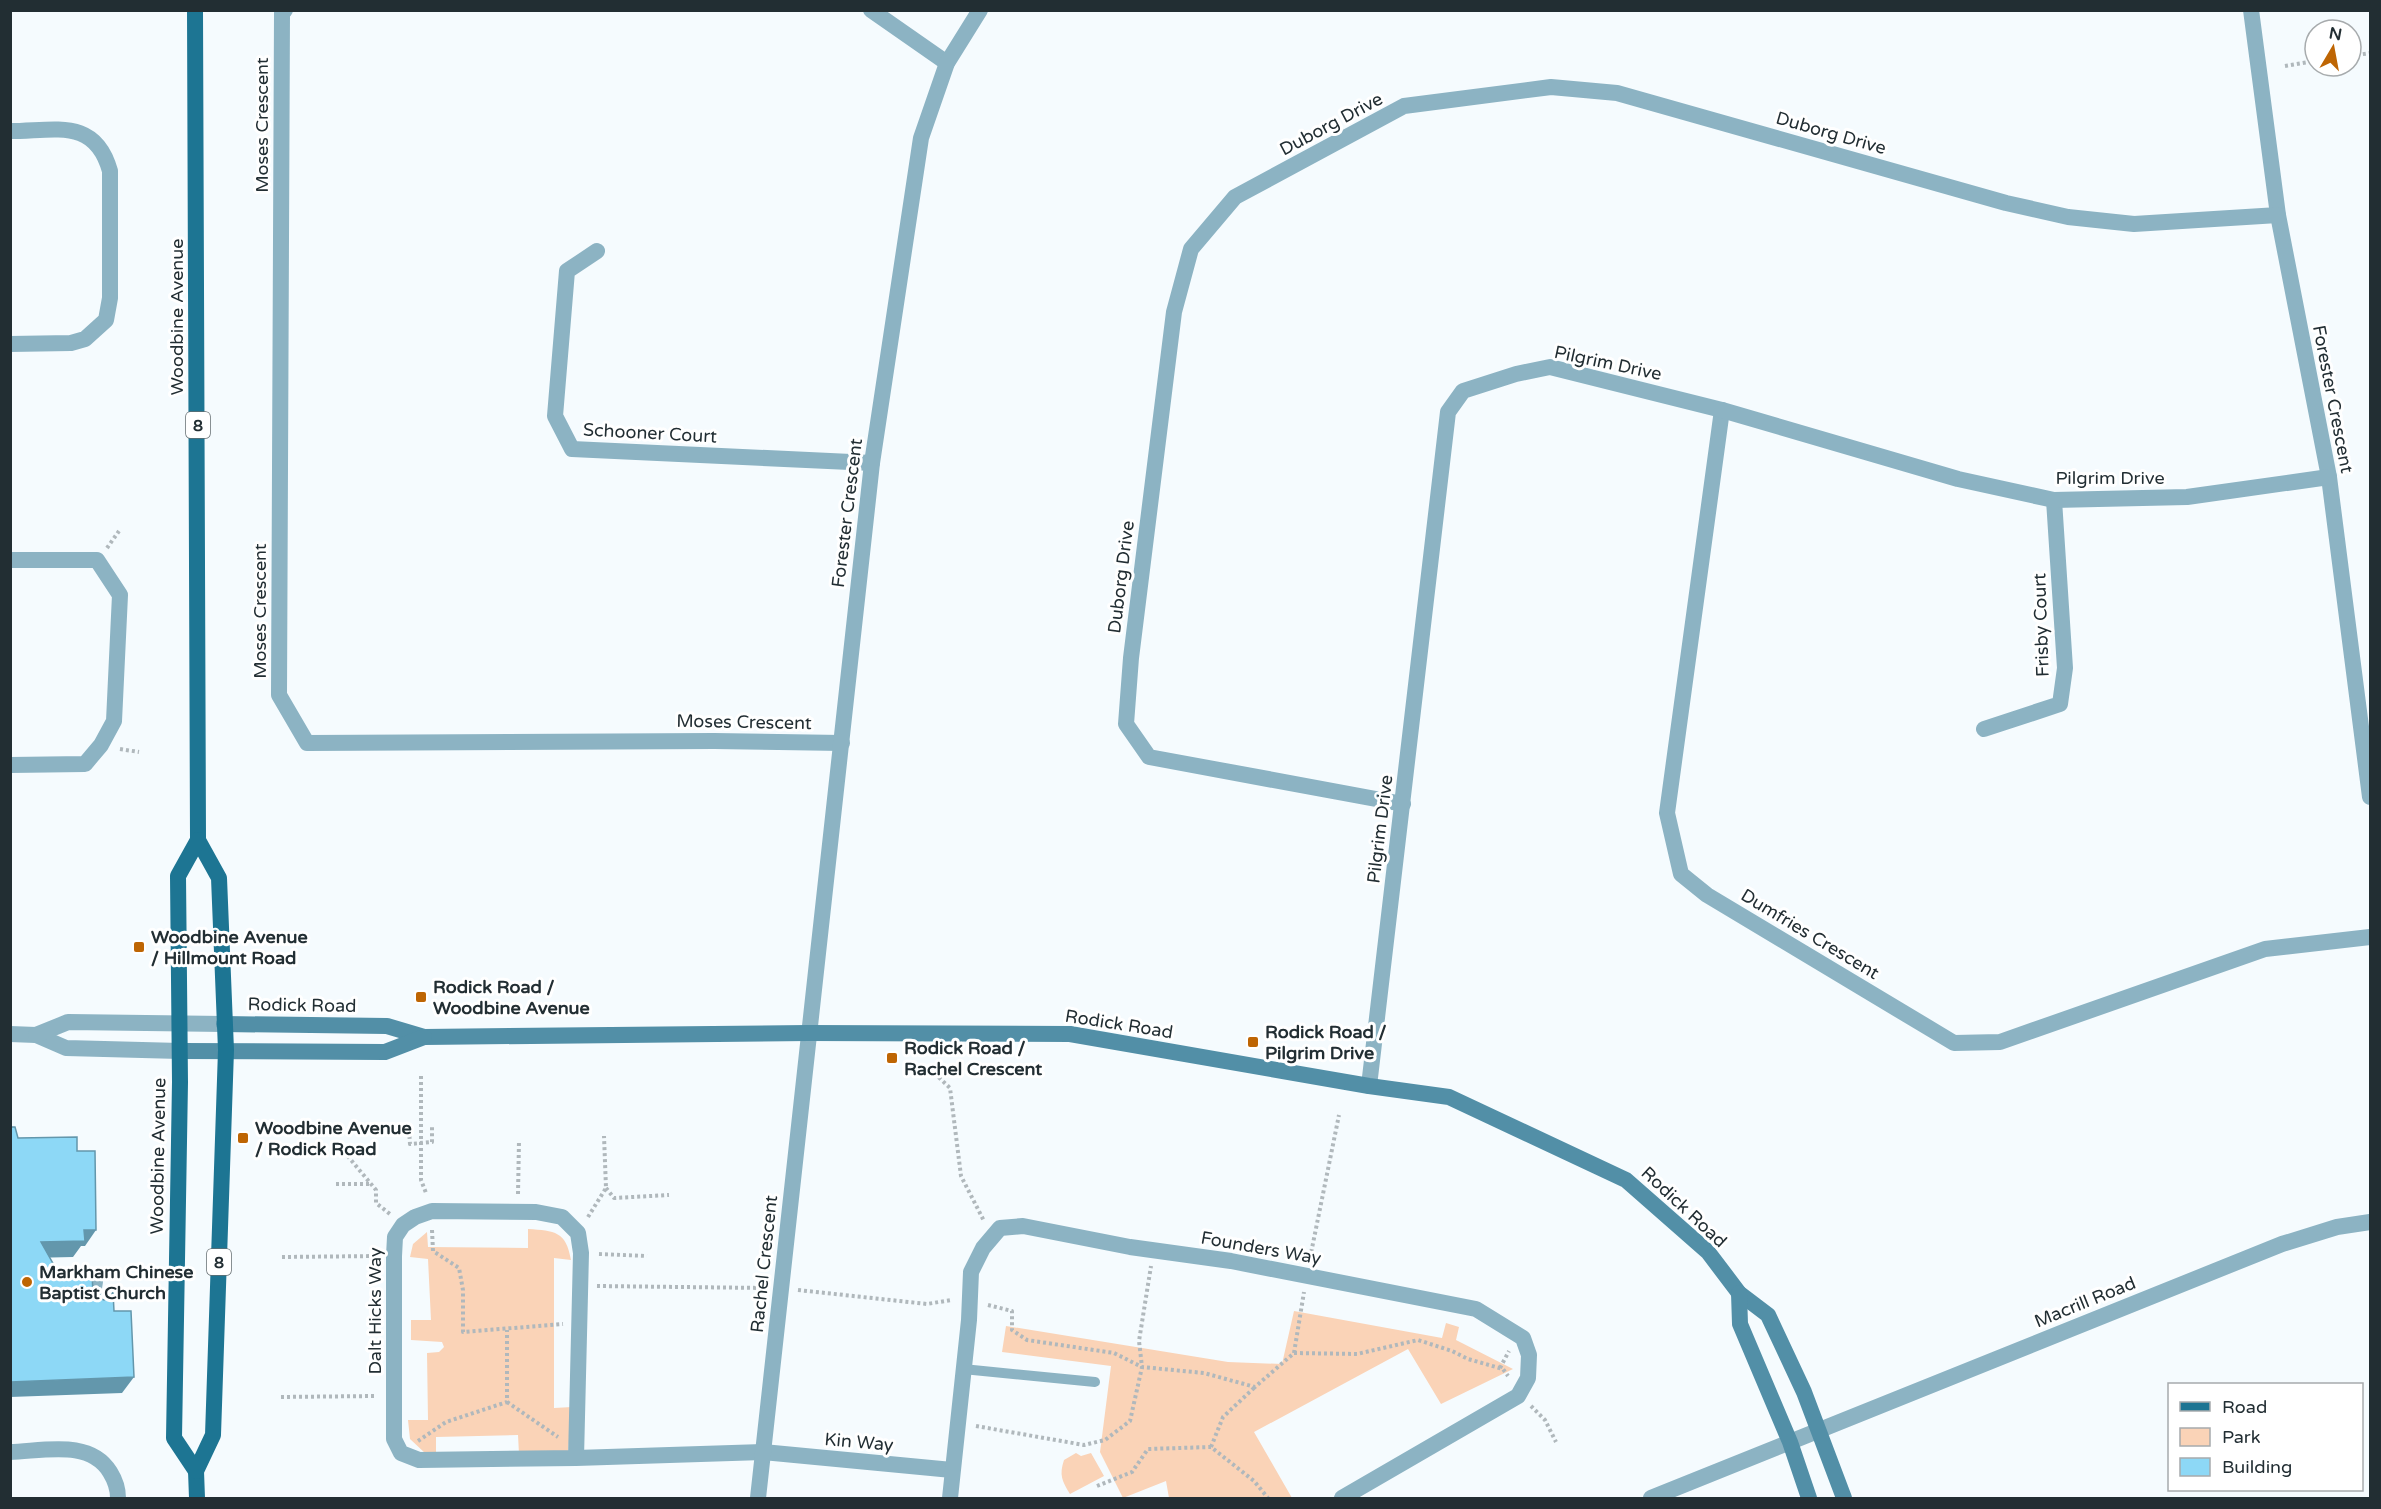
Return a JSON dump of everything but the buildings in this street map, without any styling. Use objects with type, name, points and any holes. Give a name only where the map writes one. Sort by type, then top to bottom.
[{"type":"main road","name":"Woodbine Avenue","points":[[195,10],[198,840],[219,878],[226,1050],[213,1435],[196,1471],[197,1498]]},
{"type":"main road","name":"Woodbine Avenue","points":[[196,1471],[174,1438],[180,1051],[178,876],[198,840]]},
{"type":"main road","name":"Rodick Road","points":[[224,1023],[387,1026],[424,1037],[808,1033],[1070,1034],[1369,1086],[1449,1097],[1626,1180],[1708,1252],[1739,1293],[1768,1315],[1804,1392],[1844,1498]]},
{"type":"main road","name":"Rodick Road","points":[[180,1051],[385,1052],[424,1037]]},
{"type":"main road","points":[[1739,1293],[1740,1324],[1790,1442],[1809,1498]]},
{"type":"street","name":"Moses Crescent","points":[[285,10],[282,13],[279,694],[307,743],[842,742]]},
{"type":"street","points":[[871,10],[946,63]]},
{"type":"street","name":"Forester Crescent","points":[[808,1033],[872,463],[921,138],[946,63],[980,10]]},
{"type":"street","name":"Forester Crescent","points":[[2251,10],[2278,215],[2329,477],[2370,797]]},
{"type":"street","name":"Duborg Drive","points":[[1403,804],[1149,757],[1126,724],[1131,658],[1174,312],[1191,249],[1235,197],[1404,106],[1551,87],[1617,93],[2006,203],[2068,217],[2134,224],[2278,215]]},
{"type":"street","points":[[10,131],[85,133],[97,142],[106,155],[110,171],[110,298],[106,320],[85,339],[71,344],[10,344]]},
{"type":"street","name":"Schooner Court","points":[[597,251],[567,271],[555,416],[572,449],[872,463]]},
{"type":"street","name":"Pilgrim Drive","points":[[1369,1086],[1448,412],[1463,391],[1516,374],[1550,368],[1722,410],[1958,479],[2054,500],[2187,497],[2329,477]]},
{"type":"street","name":"Dumfries Crescent","points":[[1722,410],[1667,813],[1681,874],[1689,881],[1707,895],[1954,1043],[2000,1042],[2265,950],[2370,937]]},
{"type":"street","name":"Frisby Court","points":[[1984,729],[2060,704],[2065,668],[2054,500]]},
{"type":"street","points":[[10,560],[98,560],[120,595],[114,721],[101,746],[85,764],[10,765]]},
{"type":"street","name":"Rodick Road","points":[[36,1035],[68,1022],[224,1023]]},
{"type":"street","name":"Rachel Crescent","points":[[758,1498],[808,1033]]},
{"type":"street","points":[[10,1034],[36,1035],[66,1048],[180,1051]]},
{"type":"street","points":[[403,1225],[415,1217],[432,1211],[536,1212],[562,1217],[578,1233],[580,1286],[576,1454]]},
{"type":"street","name":"Macrill Road","points":[[1790,1442],[2282,1244],[2337,1227],[2370,1222]]},
{"type":"street","name":"Dalt Hicks Way","points":[[401,1453],[394,1439],[394,1256],[395,1237],[403,1225]]},
{"type":"street","name":"Founders Way","points":[[991,1236],[1000,1228],[1023,1226],[1130,1247],[1231,1261],[1476,1309],[1523,1338],[1529,1355],[1528,1378],[1519,1394]]},
{"type":"street","points":[[950,1498],[971,1272],[991,1236]]},
{"type":"street","points":[[1342,1498],[1503,1406],[1519,1394]]},
{"type":"street","points":[[1651,1498],[1790,1442]]},
{"type":"street","points":[[10,1452],[69,1450],[87,1452],[103,1461],[112,1475],[118,1498]]},
{"type":"street","points":[[401,1453],[419,1460],[576,1454],[763,1452]]},
{"type":"street","name":"Kin Way","points":[[763,1452],[952,1470]]},
{"type":"lane","points":[[93,1309],[98,1282]]},
{"type":"lane","points":[[963,1369],[1095,1382]]},
{"type":"path","points":[[2285,66],[2303,63]]},
{"type":"path","points":[[930,1069],[950,1088],[961,1176],[991,1236]]},
{"type":"path","points":[[421,1076],[421,1180],[432,1211],[433,1251],[459,1268],[463,1290],[464,1332],[507,1330],[549,1324],[579,1324]]},
{"type":"path","points":[[409,1130],[410,1144],[432,1142],[432,1127]]},
{"type":"path","points":[[578,1233],[606,1188],[604,1136]]},
{"type":"path","points":[[518,1213],[519,1141]]},
{"type":"path","points":[[336,1142],[376,1190],[376,1203],[403,1225]]},
{"type":"path","points":[[336,1184],[370,1184]]},
{"type":"path","points":[[606,1188],[614,1198],[669,1195]]},
{"type":"path","points":[[580,1253],[647,1256]]},
{"type":"path","points":[[282,1257],[394,1256]]},
{"type":"path","points":[[580,1286],[781,1288],[927,1304],[950,1300],[970,1300],[1012,1311],[1012,1330],[1027,1340],[1114,1353],[1142,1367]]},
{"type":"path","points":[[507,1330],[507,1402]]},
{"type":"path","points":[[1294,1353],[1357,1354],[1418,1340],[1452,1351],[1468,1359],[1503,1369],[1519,1394],[1545,1420],[1556,1442]]},
{"type":"path","points":[[1211,1447],[1223,1417],[1256,1387]]},
{"type":"path","points":[[281,1397],[395,1396]]},
{"type":"path","points":[[507,1402],[576,1454]]},
{"type":"path","points":[[401,1453],[446,1422],[507,1402]]},
{"type":"path","points":[[1097,1486],[1132,1472],[1148,1449],[1211,1447],[1254,1480],[1268,1498]]},
{"type":"green space","points":[[528,1229],[558,1234],[566,1243],[571,1260],[554,1258],[554,1408],[572,1407],[568,1452],[519,1454],[518,1435],[436,1437],[436,1456],[425,1453],[410,1439],[408,1420],[428,1420],[427,1353],[439,1352],[444,1347],[442,1342],[411,1340],[411,1320],[431,1320],[428,1259],[410,1257],[413,1244],[427,1232],[428,1247],[528,1248]]},
{"type":"green space","points":[[1294,1311],[1442,1338],[1446,1323],[1459,1327],[1456,1340],[1513,1369],[1441,1404],[1408,1349],[1254,1432],[1292,1498],[1169,1498],[1166,1481],[1123,1498],[1100,1452],[1111,1366],[1002,1352],[1006,1326],[1228,1362],[1282,1364]]},
{"type":"green space","points":[[1076,1453],[1081,1456],[1091,1453],[1104,1476],[1070,1494],[1063,1481],[1062,1470],[1064,1460]]},
{"type":"place","name":"Woodbine Avenue / Hillmount Road","points":[[139,947]]},
{"type":"place","name":"Rodick Road / Woodbine Avenue","points":[[421,997]]},
{"type":"place","name":"Rodick Road / Pilgrim Drive","points":[[1253,1042]]},
{"type":"place","name":"Rodick Road / Rachel Crescent","points":[[892,1058]]},
{"type":"place","name":"Woodbine Avenue / Rodick Road","points":[[243,1138]]},
{"type":"place","name":"Markham Chinese Baptist Church","points":[[27,1282]]}]
